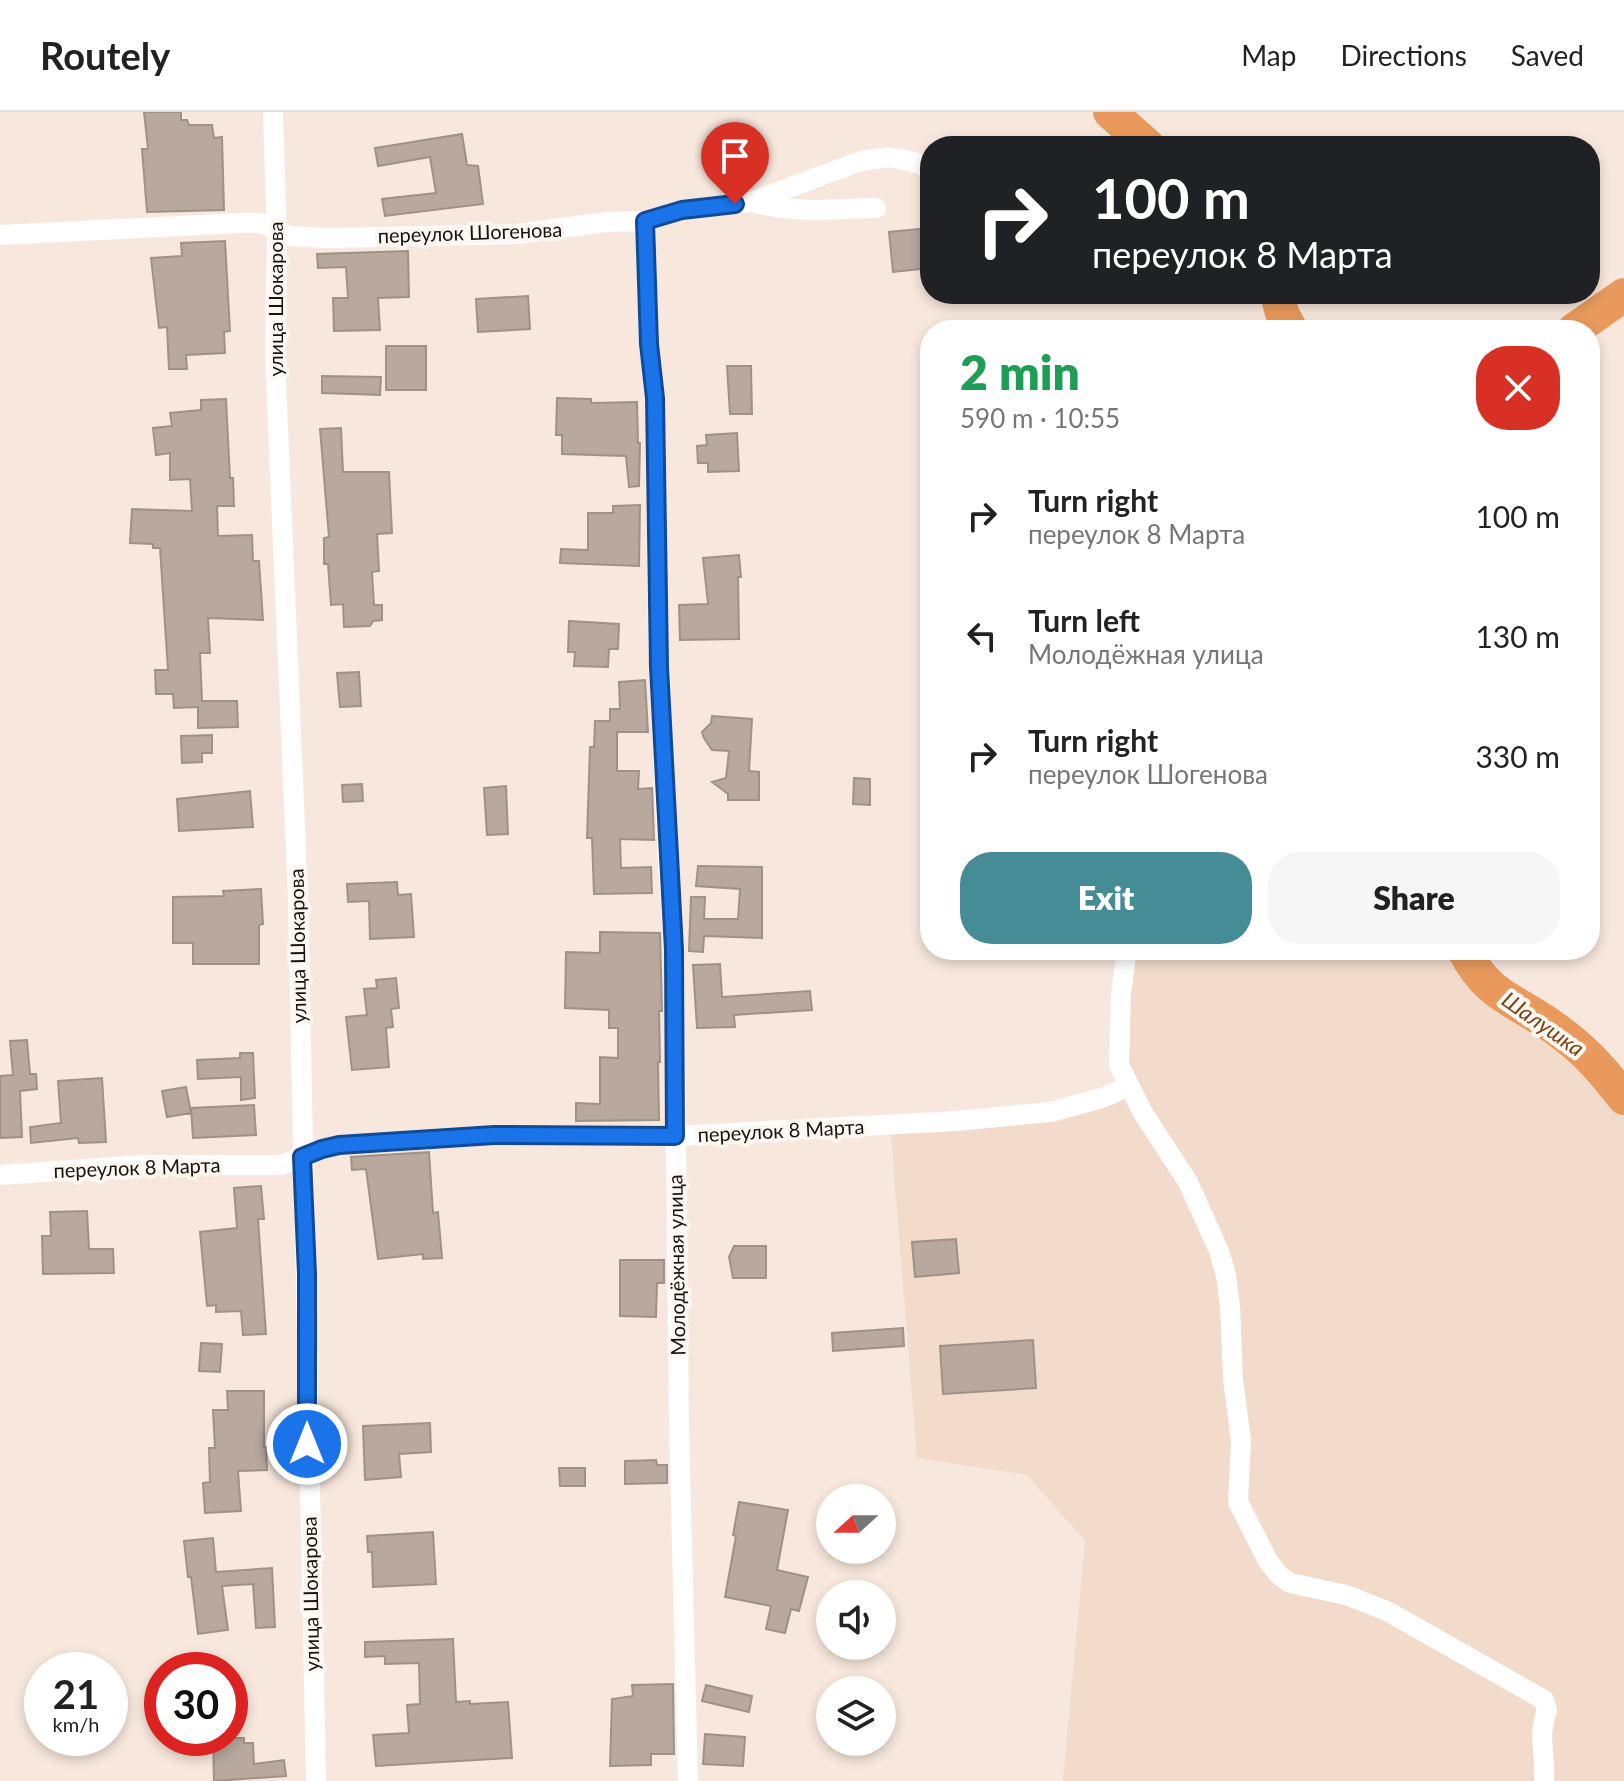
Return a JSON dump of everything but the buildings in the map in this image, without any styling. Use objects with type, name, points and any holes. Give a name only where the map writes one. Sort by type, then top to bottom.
[{"type":"street","name":"улица Шокарова","points":[[273,112],[275,356],[298,898],[316,1781]]},
{"type":"street","name":"переулок Шогенова","points":[[0,235],[240,223],[262,223],[289,236],[329,238],[549,232],[606,222],[645,221],[682,210],[751,202],[861,161],[889,157],[920,165]]},
{"type":"street","points":[[751,202],[811,210],[876,208]]},
{"type":"street","name":"Молодёжная улица","points":[[645,221],[649,344],[655,398],[662,756],[674,950],[680,1503],[688,1781]]},
{"type":"street","points":[[1126,960],[1118,1036],[1119,1065],[1143,1113],[1188,1182],[1219,1251],[1230,1306],[1233,1379],[1241,1441],[1238,1502],[1268,1561],[1290,1583],[1346,1595],[1387,1611],[1544,1700],[1547,1710],[1540,1743],[1544,1781]]},
{"type":"street","name":"переулок 8 Марта","points":[[0,1175],[142,1165],[281,1165],[339,1145],[494,1135],[675,1136],[956,1121],[1051,1112],[1105,1097],[1129,1086]]},
{"type":"shaded area","points":[[1127,960],[1469,960],[1475,972],[1502,997],[1552,1026],[1597,1062],[1624,1098],[1624,1781],[1063,1781],[1085,1541],[1027,1475],[917,1458],[890,1125],[956,1121],[1128,1086]]},
{"type":"waterway","name":"Шалушка","points":[[1110,112],[1137,136]]},
{"type":"waterway","points":[[1588,320],[1624,295]]},
{"type":"waterway","name":"Шалушка","points":[[1280,304],[1286,320]]},
{"type":"waterway","name":"Шалушка","points":[[1470,960],[1492,988],[1574,1043],[1600,1068],[1624,1098]]},
{"type":"route","points":[[307,1444],[307,1274],[302,1157],[339,1145],[494,1135],[675,1136],[674,950],[662,756],[655,398],[649,344],[645,221],[682,210],[735,204]]}]
